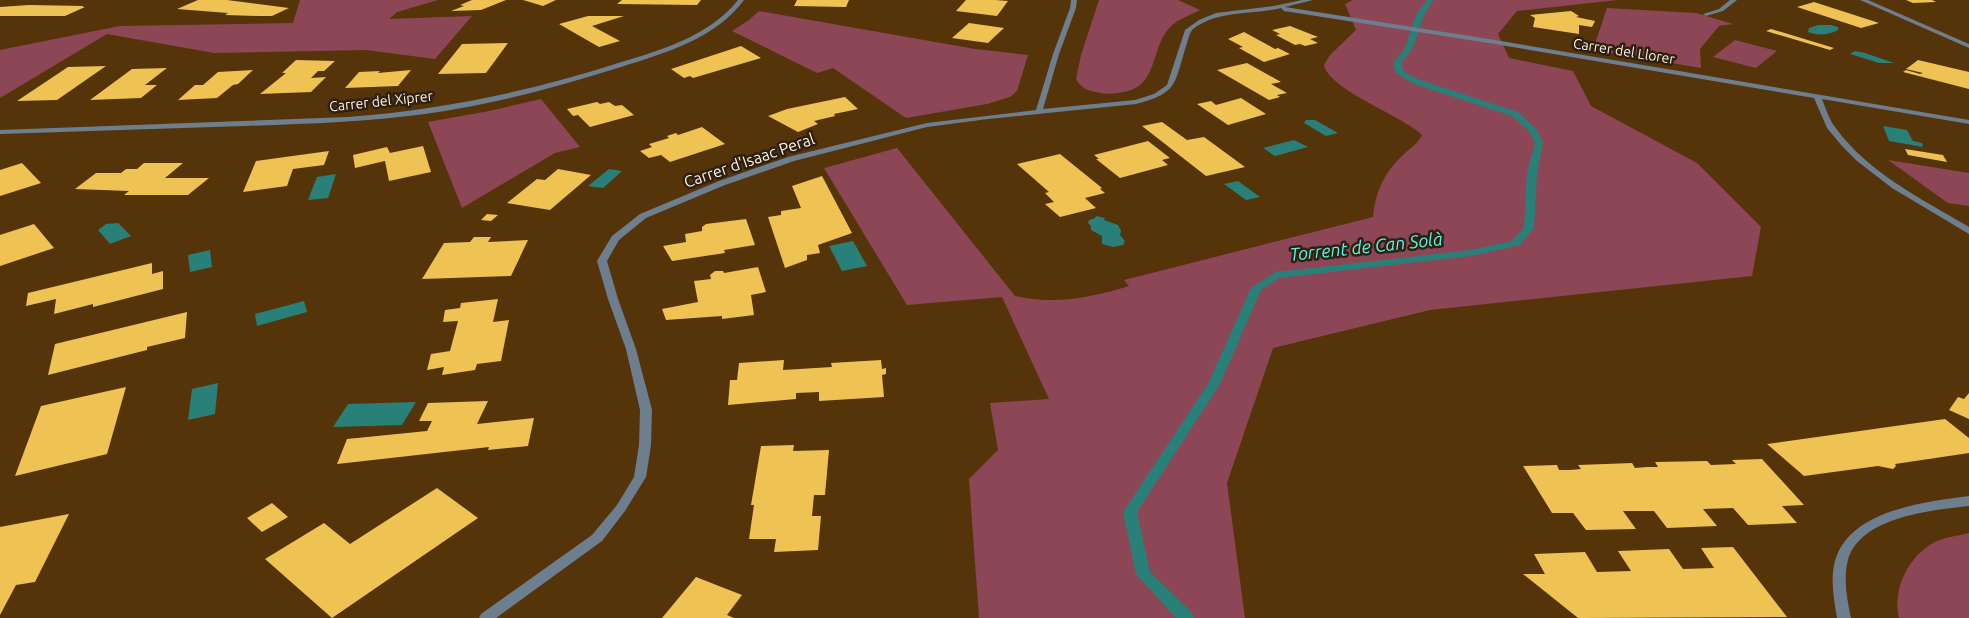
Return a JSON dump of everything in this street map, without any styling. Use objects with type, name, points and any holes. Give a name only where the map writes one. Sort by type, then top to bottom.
[{"type":"street","name":"Carrer del Xiprer","points":[[0,132],[340,119],[426,111],[577,78],[655,53],[715,26],[734,10],[741,0]]},
{"type":"street","points":[[1040,112],[1056,54],[1073,8],[1074,0]]},
{"type":"street","name":"Carrer d'Isaac Peral","points":[[486,618],[597,538],[621,508],[640,477],[646,445],[646,410],[631,349],[602,261],[615,238],[643,216],[722,183],[791,159],[927,125],[1136,102],[1157,96],[1170,86],[1188,30],[1200,21],[1216,15],[1274,8],[1310,0]]},
{"type":"street","points":[[1706,14],[1721,10],[1734,0]]},
{"type":"street","points":[[1863,0],[1969,46]]},
{"type":"street","name":"Carrer del Llorer","points":[[1274,8],[1495,42],[1969,122]]},
{"type":"street","points":[[1817,96],[1830,126],[1852,152],[1901,188],[1969,232]]},
{"type":"street","points":[[1844,618],[1840,597],[1840,571],[1844,553],[1859,534],[1876,522],[1904,512],[1969,501]]},
{"type":"shaded area","points":[[300,0],[438,0],[397,12],[389,19],[472,16],[435,59],[366,50],[214,53],[107,34],[0,98],[0,50],[120,26],[293,23]]},
{"type":"shaded area","points":[[1099,0],[1178,0],[1200,10],[1170,27],[1164,35],[1149,73],[1138,87],[1128,91],[1104,94],[1093,92],[1081,86],[1076,79],[1081,55]]},
{"type":"shaded area","points":[[1353,0],[1618,0],[1517,11],[1498,34],[1509,58],[1573,71],[1591,106],[1697,163],[1761,227],[1752,276],[1430,310],[1273,348],[1227,483],[1245,618],[979,618],[969,479],[998,450],[990,403],[1049,399],[1002,297],[907,305],[824,168],[897,148],[1015,296],[1030,299],[1073,299],[1100,294],[1129,286],[1124,280],[1373,217],[1376,199],[1386,175],[1422,135],[1339,84],[1329,74],[1324,65],[1330,55],[1356,30],[1345,4]]},
{"type":"shaded area","points":[[1607,8],[1696,13],[1733,24],[1719,26],[1700,49],[1701,68],[1593,50]]},
{"type":"shaded area","points":[[759,11],[975,49],[1028,55],[1017,91],[1010,97],[987,104],[906,118],[833,68],[817,73],[732,31]]},
{"type":"shaded area","points":[[1735,40],[1777,51],[1756,68],[1713,57]]},
{"type":"shaded area","points":[[541,99],[580,147],[555,153],[462,208],[428,122]]},
{"type":"shaded area","points":[[1888,160],[1969,173],[1969,206],[1948,203]]},
{"type":"shaded area","points":[[1969,533],[1969,618],[1899,618],[1897,607],[1900,585],[1904,575],[1917,556],[1935,542]]},
{"type":"water","points":[[1818,25],[1831,25],[1838,27],[1838,30],[1823,34],[1808,32],[1809,28]]},
{"type":"water","points":[[1855,51],[1894,63],[1879,63],[1850,54]]},
{"type":"water","points":[[1306,120],[1315,120],[1338,133],[1326,136],[1304,123]]},
{"type":"water","points":[[1883,126],[1907,130],[1913,141],[1922,143],[1923,147],[1889,141]]},
{"type":"water","points":[[1294,140],[1308,147],[1275,156],[1263,148]]},
{"type":"water","points":[[609,169],[622,171],[603,188],[588,186]]},
{"type":"water","points":[[336,174],[328,198],[308,200],[317,177]]},
{"type":"water","points":[[1238,181],[1260,197],[1246,200],[1224,184]]},
{"type":"water","points":[[1096,216],[1105,218],[1104,220],[1118,225],[1121,231],[1120,235],[1125,241],[1123,245],[1113,247],[1102,244],[1102,236],[1091,230],[1091,226],[1088,223],[1089,220]]},
{"type":"water","points":[[118,223],[131,236],[110,244],[98,230],[106,224]]},
{"type":"water","points":[[853,241],[867,266],[842,271],[829,246]]},
{"type":"water","points":[[210,250],[212,267],[190,272],[188,255]]},
{"type":"water","points":[[304,301],[307,312],[257,326],[255,314]]},
{"type":"water","points":[[218,383],[215,414],[188,420],[192,389]]},
{"type":"water","points":[[416,402],[402,425],[333,427],[348,404]]},
{"type":"building","points":[[198,0],[227,0],[289,8],[272,16],[225,15],[228,13],[177,9]]},
{"type":"building","points":[[472,0],[506,0],[481,10],[451,11],[464,6],[460,5]]},
{"type":"building","points":[[523,0],[556,0],[543,6]]},
{"type":"building","points":[[622,0],[701,0],[697,5],[617,4]]},
{"type":"building","points":[[797,0],[849,0],[846,7],[794,6]]},
{"type":"building","points":[[966,0],[1008,1],[997,16],[956,11]]},
{"type":"building","points":[[1906,0],[1932,0],[1936,2],[1913,3]]},
{"type":"building","points":[[1814,2],[1879,23],[1861,28],[1797,7]]},
{"type":"building","points":[[29,5],[85,7],[65,16],[0,16],[0,7]]},
{"type":"building","points":[[1571,11],[1579,16],[1576,17],[1595,21],[1592,27],[1579,25],[1579,34],[1533,27],[1535,18],[1530,15]]},
{"type":"building","points":[[588,16],[624,16],[592,26],[620,41],[599,47],[559,24]]},
{"type":"building","points":[[969,23],[1004,28],[988,43],[952,38]]},
{"type":"building","points":[[1290,26],[1318,37],[1310,39],[1318,43],[1305,46],[1295,45],[1276,35],[1280,34],[1272,30]]},
{"type":"building","points":[[1771,29],[1834,48],[1830,50],[1766,31]]},
{"type":"building","points":[[1244,32],[1275,49],[1278,48],[1290,54],[1264,62],[1239,48],[1243,47],[1228,39]]},
{"type":"building","points":[[508,43],[486,73],[438,74],[462,44]]},
{"type":"building","points":[[741,46],[761,58],[693,78],[690,76],[684,78],[671,69]]},
{"type":"building","points":[[296,60],[335,61],[324,71],[318,71],[311,78],[326,77],[311,92],[260,94],[286,73],[282,73]]},
{"type":"building","points":[[1918,60],[1969,72],[1969,89],[1903,72],[1906,70],[1920,74],[1923,73],[1906,69]]},
{"type":"building","points":[[1247,63],[1281,82],[1271,84],[1287,93],[1277,95],[1280,97],[1269,100],[1217,70]]},
{"type":"building","points":[[106,66],[57,100],[17,101],[68,67]]},
{"type":"building","points":[[167,68],[145,85],[157,85],[141,98],[90,100],[132,69]]},
{"type":"building","points":[[253,70],[238,84],[233,85],[217,98],[178,100],[195,85],[203,85],[218,72]]},
{"type":"building","points":[[411,70],[398,86],[345,88],[359,72],[380,71],[378,73]]},
{"type":"building","points":[[845,97],[858,109],[814,121],[818,124],[798,132],[768,116],[787,109]]},
{"type":"building","points":[[1241,98],[1266,114],[1228,125],[1197,104],[1211,101],[1216,105]]},
{"type":"building","points":[[597,102],[600,104],[609,102],[615,106],[622,105],[634,115],[590,127],[578,115],[573,116],[567,109]]},
{"type":"building","points":[[1162,122],[1187,140],[1204,137],[1245,167],[1206,176],[1142,126]]},
{"type":"building","points":[[702,127],[725,144],[670,162],[661,155],[649,158],[640,151],[652,147],[649,144],[669,138],[667,136],[676,133],[678,135]]},
{"type":"building","points":[[1148,141],[1170,158],[1162,160],[1168,165],[1120,178],[1096,159],[1099,159],[1094,155]]},
{"type":"building","points":[[423,146],[431,172],[389,181],[385,161],[355,168],[353,155],[387,147],[390,153]]},
{"type":"building","points":[[1905,149],[1943,155],[1947,162],[1908,155]]},
{"type":"building","points":[[329,151],[324,165],[293,169],[287,186],[243,192],[256,161]]},
{"type":"building","points":[[1060,154],[1102,188],[1100,189],[1105,193],[1085,198],[1096,208],[1060,217],[1045,204],[1054,202],[1045,193],[1049,192],[1017,164]]},
{"type":"building","points":[[22,163],[41,183],[0,196],[0,170]]},
{"type":"building","points":[[144,163],[183,163],[165,178],[209,178],[188,195],[124,195],[129,191],[75,189],[96,173],[121,173],[126,169],[137,169]]},
{"type":"building","points":[[558,169],[591,175],[550,210],[507,203],[537,179],[545,180]]},
{"type":"building","points":[[822,176],[852,233],[818,245],[820,253],[807,255],[807,260],[785,268],[768,217],[781,215],[781,211],[801,208],[792,186]]},
{"type":"building","points":[[487,214],[498,215],[491,221],[481,220]]},
{"type":"building","points":[[746,219],[755,245],[724,250],[725,253],[672,261],[663,246],[686,242],[685,234],[702,231],[702,227],[706,224]]},
{"type":"building","points":[[34,224],[54,248],[0,266],[0,235]]},
{"type":"building","points":[[474,237],[491,237],[488,242],[528,240],[511,276],[422,279],[444,243],[470,242]]},
{"type":"building","points":[[152,263],[152,274],[163,271],[163,289],[93,307],[93,304],[54,314],[56,299],[26,306],[28,293]]},
{"type":"building","points":[[758,267],[766,292],[751,295],[754,315],[722,319],[722,316],[666,320],[662,309],[698,302],[694,281],[711,279],[710,275],[715,271],[723,271],[724,273]]},
{"type":"building","points":[[498,299],[493,322],[509,320],[501,361],[477,364],[475,370],[442,375],[444,367],[427,370],[431,354],[450,351],[458,321],[443,322],[445,310],[460,308],[461,303]]},
{"type":"building","points":[[187,312],[185,338],[147,347],[147,350],[48,375],[55,344]]},
{"type":"building","points":[[784,360],[783,370],[832,367],[831,363],[881,360],[882,369],[886,368],[886,374],[882,375],[884,397],[819,401],[819,392],[796,393],[796,399],[728,405],[730,380],[737,380],[739,363]]},
{"type":"building","points":[[126,387],[107,454],[15,476],[41,406]]},
{"type":"building","points":[[1969,393],[1969,419],[1949,410],[1958,397],[1964,399]]},
{"type":"building","points":[[488,401],[477,424],[534,418],[528,446],[488,450],[489,447],[337,464],[347,439],[427,431],[432,421],[419,421],[428,403]]},
{"type":"building","points":[[1945,419],[1969,438],[1969,453],[1895,464],[1896,466],[1893,469],[1878,466],[1804,476],[1767,444]]},
{"type":"building","points":[[794,445],[793,451],[829,450],[825,495],[814,495],[812,516],[821,516],[818,550],[774,552],[776,539],[749,539],[754,505],[751,505],[761,446]]},
{"type":"building","points":[[1762,459],[1804,505],[1782,506],[1797,523],[1748,525],[1733,508],[1703,509],[1717,526],[1667,528],[1654,511],[1623,511],[1636,529],[1586,530],[1573,513],[1552,513],[1523,466],[1557,465],[1559,470],[1570,470],[1581,469],[1578,465],[1632,463],[1635,468],[1658,467],[1655,462],[1707,461],[1711,465],[1736,464],[1732,460]]},
{"type":"building","points":[[437,488],[478,518],[332,618],[265,559],[324,523],[350,544]]},
{"type":"building","points":[[272,503],[288,517],[262,532],[247,518]]},
{"type":"building","points":[[69,514],[35,582],[16,585],[0,615],[0,527]]},
{"type":"building","points":[[1733,547],[1787,617],[1578,618],[1523,574],[1545,574],[1534,554],[1585,552],[1597,572],[1631,571],[1618,551],[1669,549],[1683,569],[1714,568],[1701,548]]},
{"type":"building","points":[[696,577],[742,595],[727,615],[734,618],[662,618]]},
{"type":"waterway","name":"Torrent de Can Solà","points":[[1186,618],[1143,574],[1130,512],[1214,384],[1256,288],[1276,275],[1471,253],[1516,243],[1529,228],[1532,173],[1539,143],[1533,130],[1515,114],[1417,82],[1400,73],[1397,63],[1409,48],[1420,15],[1430,0]]}]
